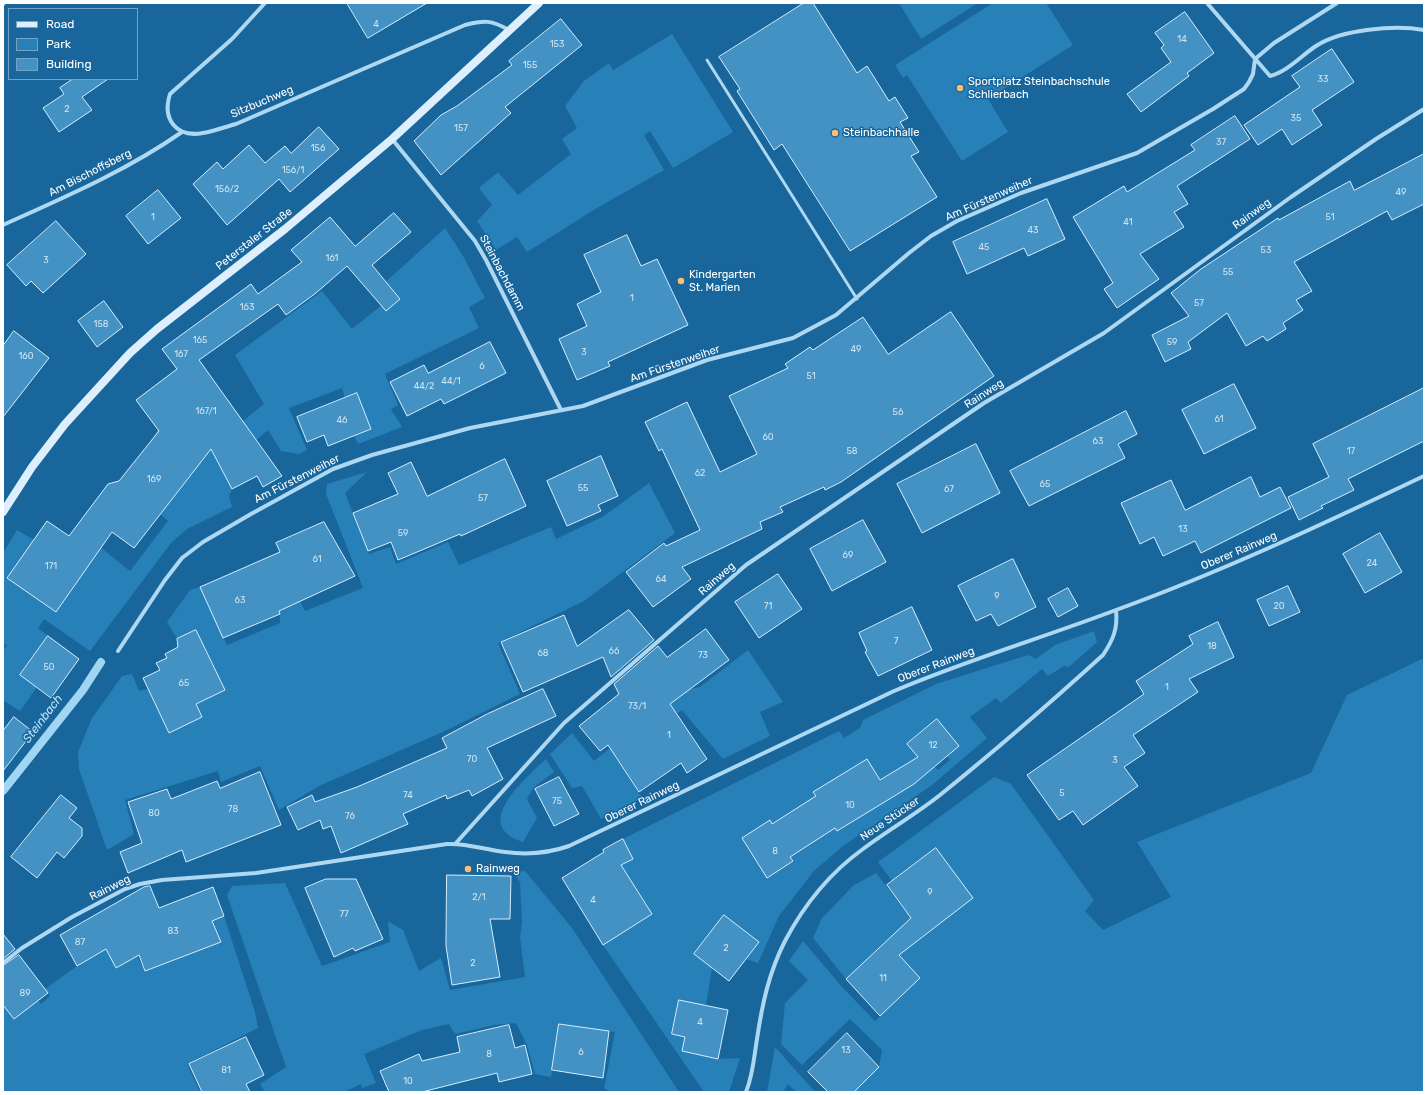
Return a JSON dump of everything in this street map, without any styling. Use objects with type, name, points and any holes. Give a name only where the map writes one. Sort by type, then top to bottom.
[{"type":"main road","name":"Peterstaler Straße","points":[[3,512],[32,467],[65,424],[130,353],[158,329],[285,229],[392,139],[539,3]]},
{"type":"street","points":[[182,132],[171,122],[169,117],[167,104],[170,94],[232,39],[265,3]]},
{"type":"street","points":[[1207,3],[1270,76],[1279,72],[1316,46],[1333,38],[1381,28],[1398,27],[1424,30]]},
{"type":"street","points":[[1254,59],[1274,43],[1337,3]]},
{"type":"street","name":"Sitzbuchweg","points":[[182,132],[202,133],[236,124],[466,25],[488,21],[509,30]]},
{"type":"street","name":"Am Fürstenweiher","points":[[118,651],[165,580],[182,558],[203,542],[271,502],[333,469],[372,455],[470,428],[561,410],[600,400],[707,360],[793,338],[836,315],[932,236],[961,219],[1021,193],[1137,153],[1174,132],[1244,88],[1253,74],[1254,59]]},
{"type":"street","name":"Rainweg","points":[[3,962],[22,948],[72,917],[125,889],[140,884],[162,880],[256,873],[417,847],[456,843],[564,723],[746,565],[984,403],[1104,333],[1298,193],[1376,139],[1424,109]]},
{"type":"street","name":"Am Bischoffsberg","points":[[3,225],[107,178],[162,146],[182,132]]},
{"type":"street","name":"Steinbachdamm","points":[[392,139],[475,241],[561,410]]},
{"type":"street","name":"Oberer Rainweg","points":[[456,843],[506,852],[526,853],[546,852],[569,846],[894,691],[940,672],[1116,610],[1232,565],[1424,476]]},
{"type":"street","name":"Neue Stücker","points":[[746,1092],[753,1071],[764,996],[770,976],[785,941],[806,908],[823,886],[851,858],[926,806],[958,781],[1005,742],[1103,655],[1117,629],[1116,610]]},
{"type":"lane","points":[[707,60],[856,299]]},
{"type":"green space","points":[[899,3],[978,3],[921,39]]},
{"type":"green space","name":"Sportplatz Steinbachschule Schlierbach","points":[[993,3],[1046,3],[1073,45],[988,99],[1008,132],[962,161],[907,75],[903,78],[895,65]]},
{"type":"green space","points":[[672,34],[733,132],[673,168],[650,131],[644,135],[664,170],[597,208],[527,252],[517,237],[496,250],[477,221],[492,205],[479,188],[498,172],[518,195],[571,154],[562,139],[577,128],[565,106],[584,81],[609,63],[613,70]]},
{"type":"green space","points":[[445,228],[463,256],[485,298],[469,307],[479,328],[385,374],[398,405],[391,409],[402,427],[358,444],[354,436],[371,429],[357,393],[345,398],[342,388],[289,408],[307,450],[299,454],[281,451],[268,430],[256,440],[229,496],[232,507],[187,529],[171,543],[90,651],[44,619],[38,628],[48,636],[20,674],[37,687],[20,711],[3,700],[3,651],[7,645],[3,643],[3,553],[17,530],[34,540],[7,578],[56,612],[100,547],[130,571],[168,521],[160,514],[189,477],[148,445],[158,430],[178,415],[197,441],[237,412],[243,421],[264,404],[235,355],[322,291],[352,329],[388,300],[379,288]]},
{"type":"green space","points":[[367,472],[345,493],[369,554],[390,547],[396,564],[448,542],[459,565],[551,527],[556,539],[604,516],[649,483],[675,533],[584,601],[498,643],[520,694],[445,731],[319,786],[279,810],[260,766],[221,782],[218,771],[125,800],[134,834],[107,850],[79,769],[78,752],[92,718],[122,676],[132,674],[139,691],[148,689],[169,733],[202,717],[196,704],[225,690],[196,630],[177,639],[167,622],[190,590],[200,587],[227,645],[280,623],[280,606],[298,597],[305,611],[363,588],[326,494],[327,484]]},
{"type":"green space","points":[[1094,631],[1097,642],[1069,667],[1064,666],[1048,676],[1042,669],[1001,703],[996,698],[970,717],[987,738],[932,785],[843,846],[814,871],[779,916],[758,963],[746,959],[759,942],[724,915],[694,954],[712,968],[706,1005],[679,1000],[672,1034],[685,1037],[682,1051],[718,1059],[740,1058],[729,1092],[704,1092],[603,945],[652,914],[638,891],[616,868],[633,859],[623,839],[839,731],[844,738],[860,728],[863,720],[936,684],[1028,655],[1036,659],[1055,645]],"holes":[[[937,719],[959,746],[947,756],[950,760],[938,770],[934,766],[929,770],[907,744]],[[867,759],[880,780],[891,773],[901,791],[837,831],[813,792]],[[790,812],[811,844],[790,857],[793,861],[767,878],[742,838],[770,820],[772,824]]]},
{"type":"green space","points":[[748,650],[783,702],[760,712],[770,736],[723,759],[682,710],[615,756],[642,798],[601,819],[582,786],[572,788],[550,754],[572,733],[594,761],[681,691],[700,687]]},
{"type":"green space","points":[[1424,658],[1424,1092],[854,1092],[879,1067],[882,1050],[850,1019],[802,1065],[781,1044],[785,1003],[808,980],[789,961],[803,941],[843,988],[875,1021],[920,978],[886,941],[846,979],[813,938],[822,918],[854,885],[876,873],[924,935],[973,898],[936,848],[892,881],[878,862],[994,777],[1011,784],[1094,900],[1085,911],[1103,930],[1171,897],[1137,842],[1311,773],[1347,695]]},
{"type":"green space","points":[[546,759],[554,772],[533,788],[527,799],[537,818],[523,842],[508,834],[501,825],[501,814],[507,802],[516,790]]},
{"type":"green space","points":[[525,871],[572,928],[679,1092],[613,1092],[604,1089],[615,1032],[560,1024],[551,1077],[535,1074],[527,1045],[516,1023],[494,1025],[455,1034],[449,1024],[422,1030],[364,1054],[376,1083],[362,1088],[361,1084],[344,1092],[265,1092],[260,1084],[286,1067],[227,895],[232,886],[285,883],[322,966],[390,942],[388,921],[403,930],[419,971],[441,958],[450,990],[525,977],[520,937],[522,922],[520,882],[513,872]]},
{"type":"green space","points":[[224,916],[255,1012],[258,1028],[187,1064],[200,1092],[3,1092],[3,1005],[14,1019],[38,1000],[41,1004],[50,996],[45,989],[77,966],[106,949],[116,968],[137,956],[145,971],[220,942],[212,921]]},
{"type":"green space","points":[[775,1047],[815,1092],[796,1092],[788,1084],[783,1092],[767,1092]]},
{"type":"building","points":[[347,3],[427,3],[368,38]]},
{"type":"building","name":"Steinbachhalle","points":[[804,3],[813,3],[857,73],[867,66],[889,101],[895,97],[908,118],[900,122],[919,152],[911,156],[937,197],[850,251],[782,144],[774,150],[737,91],[740,89],[719,57]]},
{"type":"building","points":[[1185,12],[1214,53],[1187,73],[1189,76],[1141,112],[1127,94],[1171,62],[1161,48],[1164,45],[1155,33]]},
{"type":"building","points":[[561,19],[582,45],[505,107],[511,113],[441,175],[414,141],[441,115],[457,106],[512,65],[509,61]]},
{"type":"building","points":[[1332,49],[1354,82],[1312,110],[1322,125],[1292,145],[1282,129],[1258,145],[1244,125],[1300,87],[1292,76]]},
{"type":"building","points":[[72,80],[107,80],[82,97],[92,110],[59,132],[43,108],[64,94],[60,88]]},
{"type":"building","points":[[1235,116],[1250,139],[1177,186],[1188,204],[1174,212],[1184,227],[1140,254],[1159,279],[1117,308],[1104,289],[1113,283],[1073,217],[1124,186],[1127,192],[1195,150],[1191,145]]},
{"type":"building","points":[[319,127],[339,149],[290,192],[279,179],[227,225],[193,184],[217,162],[223,169],[249,145],[265,163],[285,146],[291,153]]},
{"type":"building","points":[[1424,154],[1424,204],[1392,220],[1387,211],[1294,262],[1312,291],[1296,300],[1303,310],[1283,323],[1286,329],[1267,341],[1263,336],[1246,346],[1227,313],[1188,342],[1191,349],[1165,362],[1152,335],[1189,316],[1171,293],[1201,269],[1278,218],[1279,220],[1350,181],[1354,190]]},
{"type":"building","points":[[158,190],[181,218],[148,244],[126,216]]},
{"type":"building","points":[[1047,199],[1065,239],[1028,256],[1024,248],[967,274],[953,242]]},
{"type":"building","points":[[394,213],[411,232],[372,265],[400,299],[386,311],[347,266],[316,293],[286,315],[278,304],[199,360],[282,476],[263,487],[257,476],[232,489],[211,449],[134,548],[112,532],[56,612],[7,578],[47,521],[69,536],[108,484],[119,481],[159,431],[136,400],[177,369],[162,349],[251,284],[258,294],[302,262],[291,250],[330,217],[355,246]]},
{"type":"building","points":[[56,221],[86,254],[43,293],[31,281],[26,286],[7,265]]},
{"type":"building","points":[[627,235],[641,266],[657,259],[688,325],[608,362],[610,366],[577,380],[559,339],[587,326],[577,304],[601,292],[584,255]]},
{"type":"building","points":[[104,301],[123,327],[97,347],[78,321]]},
{"type":"building","points":[[951,312],[994,376],[841,482],[825,490],[824,487],[780,507],[783,512],[760,522],[762,529],[682,567],[691,579],[653,607],[626,572],[664,543],[666,546],[700,530],[662,449],[659,451],[645,422],[687,402],[720,472],[757,454],[729,396],[788,368],[785,364],[810,347],[813,350],[863,317],[888,354]]},
{"type":"building","points":[[14,331],[49,358],[3,417],[3,346]]},
{"type":"building","points":[[490,342],[506,373],[444,404],[441,399],[407,416],[390,382],[424,365],[428,373]]},
{"type":"building","points":[[1234,384],[1256,428],[1204,454],[1182,410]]},
{"type":"building","points":[[1424,388],[1424,441],[1348,479],[1354,490],[1321,506],[1323,508],[1299,520],[1288,497],[1329,477],[1313,444]]},
{"type":"building","points":[[357,393],[371,429],[328,446],[324,435],[307,442],[297,417]]},
{"type":"building","points":[[1126,411],[1137,434],[1118,444],[1125,458],[1029,506],[1010,471]]},
{"type":"building","points":[[976,444],[1000,493],[922,533],[897,484]]},
{"type":"building","points":[[601,456],[618,496],[598,505],[601,511],[567,526],[547,481]]},
{"type":"building","points":[[505,459],[526,506],[461,536],[460,534],[398,560],[391,542],[368,551],[353,513],[398,494],[388,473],[411,462],[427,496]]},
{"type":"building","points":[[1251,477],[1260,497],[1280,487],[1291,508],[1201,553],[1195,541],[1163,556],[1154,537],[1140,544],[1121,503],[1171,480],[1185,510]]},
{"type":"building","points":[[863,520],[886,562],[832,591],[810,549]]},
{"type":"building","points":[[324,522],[355,576],[279,611],[280,614],[223,638],[200,587],[280,552],[276,543]]},
{"type":"building","points":[[1380,533],[1402,572],[1365,593],[1343,554]]},
{"type":"building","points":[[1013,559],[1036,607],[998,626],[991,614],[976,621],[958,586]]},
{"type":"building","points":[[778,574],[802,609],[759,638],[735,602]]},
{"type":"building","points":[[1288,586],[1300,612],[1269,626],[1257,600]]},
{"type":"building","points":[[1068,588],[1078,606],[1058,617],[1048,599]]},
{"type":"building","points":[[912,607],[932,650],[878,676],[865,652],[867,651],[859,633]]},
{"type":"building","points":[[629,610],[654,640],[611,677],[603,657],[523,692],[501,642],[564,615],[577,646]]},
{"type":"building","points":[[1218,622],[1234,657],[1189,679],[1198,692],[1133,735],[1145,753],[1124,767],[1138,786],[1083,825],[1073,811],[1059,820],[1027,775],[1144,694],[1136,681],[1193,644],[1189,636]]},
{"type":"building","points":[[706,629],[729,660],[670,704],[707,759],[687,773],[681,763],[639,792],[608,745],[600,751],[579,726],[619,694],[614,684],[658,646],[667,657]]},
{"type":"building","points":[[196,630],[225,690],[196,704],[202,717],[169,733],[143,678],[160,670],[156,663],[167,658],[165,654],[178,647],[177,639]]},
{"type":"building","points":[[48,636],[79,659],[51,698],[20,675]]},
{"type":"building","points":[[543,689],[556,716],[487,748],[503,779],[472,796],[469,790],[447,799],[446,795],[403,814],[408,824],[341,853],[331,826],[323,829],[320,820],[298,830],[287,807],[312,795],[315,802],[357,787],[447,748],[442,738],[487,714]]},
{"type":"building","points":[[14,717],[33,732],[3,771],[3,731]]},
{"type":"building","points":[[937,719],[959,746],[914,784],[837,831],[835,828],[790,857],[793,861],[767,878],[742,838],[770,820],[772,824],[816,796],[813,792],[867,759],[880,780],[918,757],[907,744]]},
{"type":"building","points":[[260,772],[281,825],[186,862],[182,850],[128,873],[120,852],[142,843],[128,802],[167,789],[171,799],[217,781],[220,788]]},
{"type":"building","points":[[559,777],[579,814],[554,826],[535,789]]},
{"type":"building","points":[[61,795],[77,808],[69,818],[82,828],[82,836],[64,858],[57,852],[37,878],[11,857]]},
{"type":"building","points":[[623,839],[633,859],[621,865],[652,914],[603,945],[562,878],[604,852],[603,850]]},
{"type":"building","points":[[936,848],[973,898],[899,955],[920,978],[880,1016],[846,979],[911,918],[887,885]]},
{"type":"building","points":[[447,875],[511,876],[510,919],[490,919],[500,977],[452,985],[446,946]]},
{"type":"building","points":[[326,879],[356,879],[383,939],[355,951],[353,948],[334,957],[305,888]]},
{"type":"building","points":[[150,886],[159,908],[213,887],[224,916],[212,921],[221,942],[145,971],[139,955],[116,968],[106,949],[77,966],[60,935],[144,887]]},
{"type":"building","points":[[724,915],[759,942],[729,981],[694,954]]},
{"type":"building","points":[[3,934],[15,949],[3,959]]},
{"type":"building","points":[[19,955],[48,993],[14,1019],[3,1005],[3,966]]},
{"type":"building","points":[[679,1000],[728,1010],[718,1059],[682,1051],[685,1037],[672,1034]]},
{"type":"building","points":[[559,1024],[609,1031],[603,1078],[552,1070]]},
{"type":"building","points":[[509,1025],[515,1048],[525,1045],[532,1074],[499,1082],[497,1073],[422,1092],[389,1092],[380,1071],[419,1054],[422,1061],[460,1052],[457,1037]]},
{"type":"building","points":[[847,1033],[879,1067],[854,1092],[828,1092],[808,1072]]},
{"type":"building","points":[[246,1037],[264,1075],[246,1084],[250,1092],[202,1092],[189,1064]]},
{"type":"waterway","name":"Steinbach","points":[[3,791],[83,690],[101,662]]},
{"type":"place","name":"Sportplatz Steinbachschule Schlierbach","points":[[960,88]]},
{"type":"place","name":"Steinbachhalle","points":[[835,133]]},
{"type":"place","name":"Kindergarten St. Marien","points":[[681,281]]},
{"type":"place","name":"Rainweg","points":[[468,869]]}]
